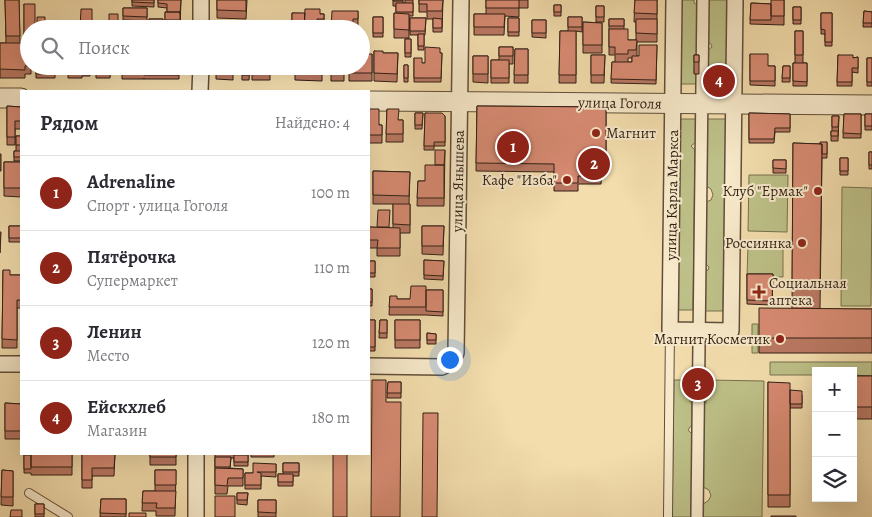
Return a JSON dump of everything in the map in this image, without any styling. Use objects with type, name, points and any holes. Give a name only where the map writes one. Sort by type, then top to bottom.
[{"type":"street","points":[[201,0],[201,20]]},
{"type":"street","name":"улица Янышева","points":[[370,366],[442,367],[452,362],[456,353],[461,0]]},
{"type":"street","name":"улица Карла Маркса","points":[[670,330],[674,0]]},
{"type":"street","points":[[697,517],[703,0]]},
{"type":"street","points":[[670,330],[731,331],[735,0]]},
{"type":"street","points":[[200,90],[201,75]]},
{"type":"street","points":[[0,98],[20,98]]},
{"type":"street","name":"улица Гоголя","points":[[370,101],[872,105]]},
{"type":"street","points":[[0,364],[20,364]]},
{"type":"street","points":[[196,455],[196,517]]},
{"type":"lane","points":[[668,517],[670,330]]},
{"type":"lane","points":[[29,493],[68,517]]},
{"type":"green space","points":[[679,0],[694,0],[694,3],[697,5],[697,67],[694,67],[696,84],[678,84]]},
{"type":"green space","points":[[708,0],[727,0],[726,77],[708,77],[708,50],[712,47],[708,42]]},
{"type":"green space","points":[[678,119],[696,119],[696,142],[691,146],[695,150],[693,310],[675,310]]},
{"type":"green space","points":[[707,119],[726,119],[723,311],[705,311],[705,271],[709,267],[705,263],[706,202],[711,200],[713,195],[711,189],[706,186]]},
{"type":"green space","points":[[749,175],[788,175],[787,232],[748,231]]},
{"type":"green space","points":[[842,187],[872,188],[871,306],[841,306]]},
{"type":"green space","points":[[748,247],[783,247],[783,277],[747,276]]},
{"type":"green space","points":[[752,324],[758,324],[758,353],[752,353]]},
{"type":"green space","points":[[770,362],[872,362],[872,376],[857,375],[857,367],[812,367],[812,375],[770,375]]},
{"type":"green space","points":[[674,380],[690,380],[692,426],[688,430],[692,434],[691,517],[672,517]]},
{"type":"green space","points":[[707,380],[764,381],[762,517],[702,517],[703,504],[711,496],[709,490],[703,487],[704,403],[706,403]]},
{"type":"building","points":[[5,0],[19,0],[20,36],[6,36]]},
{"type":"building","points":[[132,0],[154,0],[154,3],[132,2]]},
{"type":"building","points":[[158,0],[181,0],[180,14],[180,12],[167,12],[167,4],[158,3]]},
{"type":"building","points":[[217,0],[246,0],[246,11],[217,10]]},
{"type":"building","points":[[419,0],[443,0],[442,11],[427,11],[427,4],[419,4]]},
{"type":"building","points":[[486,0],[519,0],[519,8],[486,8]]},
{"type":"building","points":[[635,0],[657,0],[657,14],[634,13]]},
{"type":"building","points":[[771,0],[784,0],[784,16],[771,16]]},
{"type":"building","points":[[396,3],[413,3],[413,12],[396,12]]},
{"type":"building","points":[[751,3],[771,4],[771,20],[750,20]]},
{"type":"building","points":[[24,4],[35,4],[35,20],[24,20]]},
{"type":"building","points":[[554,5],[561,5],[561,12],[554,12]]},
{"type":"building","points":[[596,6],[604,6],[604,17],[596,17]]},
{"type":"building","points":[[793,7],[801,7],[801,20],[793,20]]},
{"type":"building","points":[[123,8],[147,8],[147,17],[123,16]]},
{"type":"building","points":[[81,9],[92,9],[92,20],[80,20]]},
{"type":"building","points":[[305,9],[320,9],[320,14],[324,14],[324,19],[304,20]]},
{"type":"building","points":[[332,11],[358,11],[358,19],[332,20]]},
{"type":"building","points":[[864,11],[872,12],[872,23],[863,23]]},
{"type":"building","points":[[165,12],[180,12],[180,20],[165,20]]},
{"type":"building","points":[[292,13],[305,13],[305,20],[292,20]]},
{"type":"building","points":[[394,13],[409,14],[409,30],[394,29]]},
{"type":"building","points":[[821,13],[832,13],[832,42],[825,42],[825,30],[821,29]]},
{"type":"building","points":[[109,14],[118,14],[118,20],[109,20]]},
{"type":"building","points":[[474,14],[505,14],[504,27],[474,27]]},
{"type":"building","points":[[37,17],[45,17],[45,20],[37,20]]},
{"type":"building","points":[[373,17],[383,17],[383,33],[373,33]]},
{"type":"building","points":[[568,17],[582,17],[582,27],[568,27]]},
{"type":"building","points":[[410,18],[426,18],[425,31],[410,31]]},
{"type":"building","points":[[433,18],[442,19],[442,28],[433,28]]},
{"type":"building","points":[[508,18],[519,18],[519,32],[508,32]]},
{"type":"building","points":[[609,19],[624,19],[624,26],[609,26]]},
{"type":"building","points":[[636,19],[657,19],[657,34],[636,33]]},
{"type":"building","points":[[532,20],[546,20],[546,33],[532,33]]},
{"type":"building","points":[[583,22],[602,23],[602,45],[583,45]]},
{"type":"building","points":[[609,29],[628,29],[628,40],[637,40],[636,50],[628,50],[628,54],[615,54],[615,47],[609,47]]},
{"type":"building","points":[[560,31],[576,31],[576,75],[559,75]]},
{"type":"building","points":[[795,31],[803,31],[803,55],[795,55]]},
{"type":"building","points":[[418,34],[424,34],[424,46],[418,46]]},
{"type":"building","points":[[405,39],[411,39],[411,53],[405,53]]},
{"type":"building","points":[[0,43],[20,43],[20,70],[0,69]]},
{"type":"building","points":[[639,45],[657,45],[656,80],[611,79],[612,62],[632,62],[632,56],[639,56]]},
{"type":"building","points":[[425,47],[440,48],[440,53],[442,53],[441,78],[414,78],[414,58],[422,58],[422,63],[425,63]]},
{"type":"building","points":[[499,47],[513,47],[513,56],[499,56]]},
{"type":"building","points":[[515,49],[528,49],[528,75],[514,75]]},
{"type":"building","points":[[374,51],[398,53],[397,74],[374,73]]},
{"type":"building","points":[[370,54],[372,54],[372,73],[370,73]]},
{"type":"building","points":[[750,54],[768,54],[768,66],[775,66],[775,81],[750,81]]},
{"type":"building","points":[[591,55],[605,55],[604,75],[591,75]]},
{"type":"building","points":[[694,55],[699,55],[699,62],[694,62]]},
{"type":"building","points":[[838,55],[858,57],[858,68],[852,68],[852,82],[837,82]]},
{"type":"building","points":[[473,56],[488,56],[488,74],[473,74]]},
{"type":"building","points":[[867,58],[872,58],[872,82],[867,82]]},
{"type":"building","points":[[491,60],[509,60],[509,78],[491,78]]},
{"type":"building","points":[[793,63],[807,63],[807,82],[793,81]]},
{"type":"building","points":[[404,65],[408,65],[408,78],[404,78]]},
{"type":"building","points":[[714,66],[725,66],[725,71],[714,71]]},
{"type":"building","points":[[783,66],[790,66],[790,78],[782,78]]},
{"type":"building","points":[[7,106],[20,107],[20,121],[15,121],[15,137],[7,137]]},
{"type":"building","points":[[477,106],[606,107],[606,163],[602,163],[601,176],[578,176],[578,183],[554,183],[554,164],[476,163]]},
{"type":"building","points":[[370,109],[379,109],[379,125],[382,125],[382,135],[370,135]]},
{"type":"building","points":[[387,109],[399,109],[398,120],[403,120],[403,134],[386,134]]},
{"type":"building","points":[[415,113],[423,113],[422,125],[415,125]]},
{"type":"building","points":[[425,113],[442,113],[445,116],[445,142],[434,142],[434,146],[424,146]]},
{"type":"building","points":[[749,113],[790,114],[790,128],[775,128],[774,139],[749,139]]},
{"type":"building","points":[[844,114],[861,114],[861,134],[843,133]]},
{"type":"building","points":[[865,114],[872,114],[872,126],[865,126]]},
{"type":"building","points":[[832,116],[839,116],[838,127],[832,127]]},
{"type":"building","points":[[831,131],[838,131],[838,136],[831,136]]},
{"type":"building","points":[[16,136],[20,136],[20,145],[16,145]]},
{"type":"building","points":[[820,142],[827,142],[827,154],[822,154],[822,144]]},
{"type":"building","points":[[793,143],[822,144],[820,289],[792,289]]},
{"type":"building","points":[[435,150],[445,150],[444,166],[435,165]]},
{"type":"building","points":[[14,151],[20,151],[20,157],[14,157]]},
{"type":"building","points":[[869,152],[872,152],[872,165],[869,165]]},
{"type":"building","points":[[1,154],[1,171],[0,171]]},
{"type":"building","points":[[840,158],[848,158],[848,171],[840,171]]},
{"type":"building","points":[[773,160],[786,160],[786,169],[773,168]]},
{"type":"building","points":[[4,162],[20,162],[20,188],[4,188]]},
{"type":"building","points":[[425,165],[444,165],[444,198],[417,198],[418,181],[425,181]]},
{"type":"building","points":[[373,171],[410,172],[409,196],[373,195]]},
{"type":"building","points":[[393,204],[410,204],[410,225],[393,224]]},
{"type":"building","points":[[378,210],[390,210],[389,227],[377,227]]},
{"type":"building","points":[[9,226],[20,226],[20,238],[9,238]]},
{"type":"building","points":[[422,226],[444,226],[443,246],[422,246]]},
{"type":"building","points":[[370,227],[400,228],[400,248],[377,248],[378,240],[370,240]]},
{"type":"building","points":[[424,260],[444,261],[443,276],[424,275]]},
{"type":"building","points":[[370,261],[375,261],[375,273],[370,273]]},
{"type":"building","points":[[3,270],[10,270],[10,275],[20,275],[20,300],[17,300],[17,340],[2,339]]},
{"type":"building","points":[[747,274],[773,274],[772,301],[747,300]]},
{"type":"building","points":[[411,286],[426,286],[426,307],[389,307],[390,296],[397,296],[397,299],[410,299]]},
{"type":"building","points":[[370,289],[372,289],[372,302],[370,302]]},
{"type":"building","points":[[426,290],[443,290],[443,312],[426,311]]},
{"type":"building","points":[[759,308],[872,309],[872,338],[759,338]]},
{"type":"building","points":[[370,320],[375,320],[375,347],[370,347]]},
{"type":"building","points":[[380,320],[387,320],[387,333],[379,333]]},
{"type":"building","points":[[395,320],[420,320],[420,340],[395,340]]},
{"type":"building","points":[[427,333],[436,334],[436,340],[427,340]]},
{"type":"building","points":[[857,376],[872,376],[872,407],[857,407]]},
{"type":"building","points":[[372,380],[386,380],[386,402],[401,402],[400,517],[371,517]]},
{"type":"building","points":[[388,382],[401,382],[401,393],[387,393]]},
{"type":"building","points":[[768,382],[790,383],[790,495],[768,495]]},
{"type":"building","points":[[790,390],[802,391],[802,404],[790,404]]},
{"type":"building","points":[[5,403],[20,404],[20,431],[5,431]]},
{"type":"building","points":[[423,413],[438,413],[437,517],[422,517]]},
{"type":"building","points":[[24,455],[31,455],[31,469],[24,469]]},
{"type":"building","points":[[31,455],[72,455],[72,467],[31,467]]},
{"type":"building","points":[[82,455],[115,455],[114,468],[92,468],[92,480],[82,480]]},
{"type":"building","points":[[150,455],[176,455],[176,457],[150,457]]},
{"type":"building","points":[[234,455],[248,455],[248,462],[234,462]]},
{"type":"building","points":[[333,455],[347,455],[347,517],[333,517]]},
{"type":"building","points":[[215,457],[231,457],[230,467],[215,467]]},
{"type":"building","points":[[253,463],[276,464],[276,472],[257,472],[261,473],[261,485],[245,485],[245,473],[253,473]]},
{"type":"building","points":[[283,463],[299,463],[299,472],[283,472]]},
{"type":"building","points":[[215,468],[243,469],[243,478],[228,478],[227,486],[215,485]]},
{"type":"building","points":[[2,470],[13,471],[13,497],[1,497]]},
{"type":"building","points":[[155,470],[176,470],[176,485],[155,485]]},
{"type":"building","points":[[278,474],[293,474],[293,482],[278,482]]},
{"type":"building","points":[[143,491],[176,491],[175,508],[156,508],[157,503],[142,503]]},
{"type":"building","points":[[237,493],[248,493],[247,500],[237,500]]},
{"type":"building","points":[[215,496],[235,496],[235,517],[215,517]]},
{"type":"building","points":[[101,499],[126,499],[126,514],[100,513]]},
{"type":"building","points":[[258,500],[276,500],[276,513],[258,512]]},
{"type":"building","points":[[35,504],[44,504],[44,514],[35,514]]},
{"type":"building","points":[[11,510],[22,510],[22,517],[10,517]]},
{"type":"building","points":[[129,513],[146,513],[146,517],[129,517]]},
{"type":"building","points":[[796,516],[796,517],[771,517]]},
{"type":"place","name":"Ейскхлеб","points":[[719,81]]},
{"type":"place","name":"Магнит","points":[[596,133]]},
{"type":"place","name":"Аdrenaline","points":[[513,147]]},
{"type":"place","name":"Пятёрочка","points":[[594,164]]},
{"type":"place","name":"Кафе \"Изба\"","points":[[567,180]]},
{"type":"place","name":"Клуб \"Ермак\"","points":[[818,191]]},
{"type":"place","name":"Россиянка","points":[[802,243]]},
{"type":"place","name":"Социальная аптека","points":[[759,292]]},
{"type":"place","name":"Магнит Косметик","points":[[780,339]]},
{"type":"place","name":"Ленин","points":[[698,384]]}]
